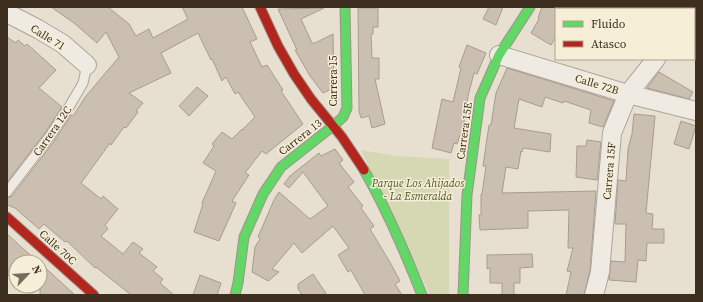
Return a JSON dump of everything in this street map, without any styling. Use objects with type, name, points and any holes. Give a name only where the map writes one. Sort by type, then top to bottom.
[{"type":"street","name":"Carrera 13","points":[[235,295],[244,237],[263,194],[281,167],[333,126],[300,83],[275,39],[260,7]]},
{"type":"street","name":"Carrera 15","points":[[333,126],[343,117],[346,108],[344,7]]},
{"type":"street","name":"Carrera 15E","points":[[463,295],[467,195],[480,98],[499,55],[530,7]]},
{"type":"street","name":"Calle 71","points":[[7,13],[63,44],[87,65]]},
{"type":"street","name":"Calle 72B","points":[[499,55],[628,94],[696,111]]},
{"type":"street","name":"Carrera 15F","points":[[594,295],[600,272],[612,134],[628,94],[655,60]]},
{"type":"street","points":[[333,126],[347,144],[372,183],[405,250],[422,295]]},
{"type":"street","name":"Calle 70C","points":[[7,217],[94,295]]},
{"type":"lane","name":"Carrera 12C","points":[[7,192],[50,136],[69,107],[83,83],[87,65]]},
{"type":"green space","name":"Parque Los Ahijados - La Esmeralda","points":[[361,150],[397,156],[449,159],[449,295],[430,295]]},
{"type":"building","points":[[51,7],[108,7],[129,24],[136,36],[149,29],[153,38],[188,19],[182,7],[242,7],[257,39],[250,42],[262,67],[267,65],[283,90],[281,91],[303,124],[266,154],[262,151],[245,173],[249,175],[232,201],[236,203],[219,241],[194,232],[203,204],[202,203],[216,171],[203,163],[214,146],[212,144],[222,132],[232,139],[255,117],[238,92],[235,94],[226,77],[222,81],[198,33],[161,53],[171,73],[129,93],[143,103],[136,111],[138,112],[126,128],[124,127],[111,145],[110,143],[81,183],[101,199],[103,196],[118,209],[105,225],[108,229],[101,236],[123,254],[133,242],[143,249],[139,253],[157,267],[153,271],[163,279],[160,283],[174,295],[131,295],[96,267],[95,268],[67,241],[65,242],[44,224],[39,229],[15,208],[7,205],[7,198],[12,196],[55,140],[71,115],[73,116],[86,96],[119,57],[106,32],[97,43],[74,23]]},
{"type":"building","points":[[489,7],[503,7],[496,25],[483,19]]},
{"type":"building","points":[[542,7],[556,7],[555,39],[551,45],[531,33],[539,19],[538,18]]},
{"type":"building","points":[[324,8],[301,19],[312,43],[333,34],[334,88],[323,93],[310,76],[295,50],[297,50],[278,9]]},
{"type":"building","points":[[358,8],[378,8],[378,27],[373,27],[373,34],[371,34],[372,58],[379,58],[379,79],[375,79],[385,124],[372,128],[369,116],[361,118],[359,111]]},
{"type":"building","points":[[7,37],[16,43],[18,40],[25,46],[27,44],[56,70],[39,88],[62,107],[45,133],[7,182]]},
{"type":"building","points":[[467,45],[486,53],[477,74],[474,73],[468,96],[462,135],[460,135],[457,144],[454,143],[451,153],[432,148],[442,99],[453,102],[461,68],[459,67]]},
{"type":"building","points":[[507,68],[614,101],[603,127],[589,123],[591,110],[564,101],[563,103],[545,97],[542,107],[519,99],[514,128],[551,134],[550,152],[523,148],[522,152],[521,151],[518,169],[506,167],[502,193],[596,191],[590,270],[584,295],[566,295],[571,272],[567,271],[573,248],[568,248],[569,210],[528,211],[528,228],[480,230],[479,215],[481,215],[481,194],[486,166],[483,166],[489,125],[491,125],[496,93]]},
{"type":"building","points":[[659,72],[693,92],[689,99],[647,88]]},
{"type":"building","points":[[197,87],[208,96],[189,116],[179,106]]},
{"type":"building","points":[[634,114],[655,116],[646,213],[653,214],[652,229],[664,229],[664,243],[647,243],[646,261],[638,260],[636,282],[609,280],[611,261],[625,262],[626,224],[615,224],[618,180],[626,181],[628,149],[632,134]]},
{"type":"building","points":[[681,121],[696,126],[689,149],[674,144]]},
{"type":"building","points":[[587,140],[601,142],[597,180],[576,177],[577,146],[586,146]]},
{"type":"building","points":[[335,149],[343,160],[339,163],[354,182],[348,187],[363,206],[361,208],[374,226],[370,229],[400,281],[395,284],[402,295],[365,295],[351,270],[348,272],[338,255],[349,248],[333,226],[302,253],[294,243],[272,269],[279,272],[268,281],[252,272],[255,247],[260,239],[258,237],[279,192],[310,219],[328,206],[303,172],[289,188],[284,184],[290,176],[319,153],[321,156]]},
{"type":"building","points":[[7,234],[29,254],[8,254],[7,277]]},
{"type":"building","points":[[532,254],[533,267],[520,268],[520,283],[514,283],[514,295],[502,295],[502,283],[490,283],[490,268],[487,269],[487,255]]},
{"type":"building","points":[[48,270],[75,295],[40,295],[48,294]]},
{"type":"building","points":[[313,274],[327,295],[302,295],[298,289],[298,284]]},
{"type":"building","points":[[200,275],[221,283],[217,295],[193,295]]},
{"type":"traffic: fast","points":[[235,295],[244,237],[263,194],[281,167],[333,126],[343,117],[347,108],[345,7]]},
{"type":"traffic: fast","points":[[463,295],[467,195],[480,98],[499,55],[530,7]]},
{"type":"traffic: fast","points":[[364,170],[395,231],[422,295]]},
{"type":"traffic: jam","points":[[260,7],[278,46],[294,74],[311,99],[342,137],[364,170]]},
{"type":"traffic: jam","points":[[7,217],[94,295]]}]
